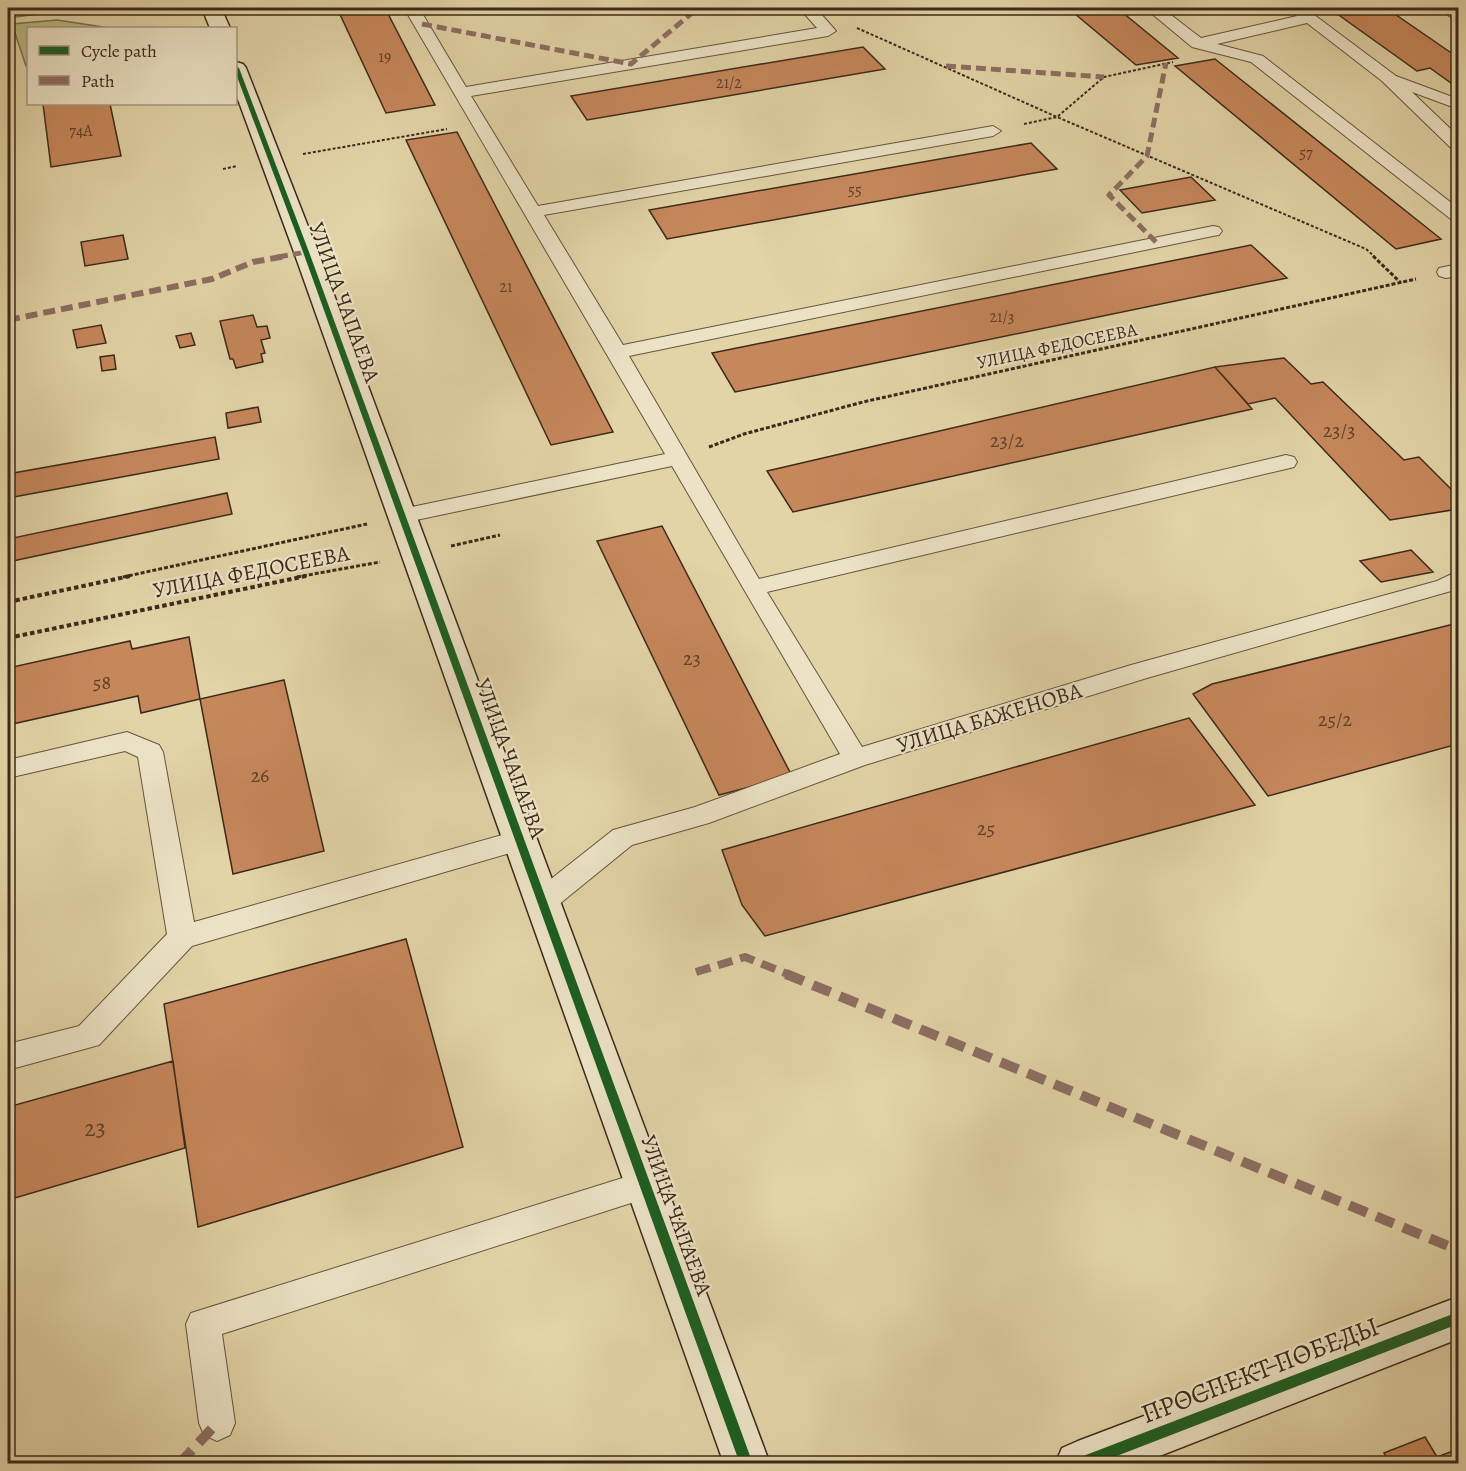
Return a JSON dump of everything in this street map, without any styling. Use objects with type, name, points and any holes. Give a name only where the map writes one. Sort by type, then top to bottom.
[{"type":"street","points":[[212,8],[220,27]]},
{"type":"street","name":"УЛИЦА ЧАПАЕВА","points":[[237,71],[416,554],[747,1464]]},
{"type":"street","name":"ПРОСПЕКТ ПОБЕДЫ","points":[[1078,1464],[1458,1318]]},
{"type":"lane","points":[[412,8],[617,352],[753,588],[856,758]]},
{"type":"lane","points":[[810,11],[833,8]]},
{"type":"lane","points":[[1153,8],[1198,44],[1257,59],[1458,216]]},
{"type":"lane","points":[[1296,8],[1388,78],[1458,145]]},
{"type":"lane","points":[[1447,8],[1458,16]]},
{"type":"lane","points":[[461,93],[828,31],[810,11]]},
{"type":"lane","points":[[1198,44],[1310,18]]},
{"type":"lane","points":[[1388,78],[1458,104]]},
{"type":"lane","points":[[532,212],[993,131]]},
{"type":"lane","points":[[617,352],[1213,231]]},
{"type":"lane","points":[[402,516],[677,458]]},
{"type":"lane","points":[[753,588],[1286,462]]},
{"type":"lane","name":"УЛИЦА БАЖЕНОВА","points":[[542,902],[623,837],[700,816],[856,758],[1140,670],[1445,586],[1458,579]]},
{"type":"lane","points":[[8,769],[127,741],[150,752],[182,937]]},
{"type":"lane","points":[[8,1057],[88,1036],[182,937],[520,840]]},
{"type":"lane","points":[[217,1423],[203,1324],[645,1185]]},
{"type":"path","points":[[810,11],[879,36],[1057,117],[1366,249],[1401,283]]},
{"type":"path","points":[[993,131],[1057,117],[1104,77],[1188,59],[1198,44]]},
{"type":"path","points":[[223,169],[479,123]]},
{"type":"path","points":[[8,602],[402,516]]},
{"type":"green space","points":[[8,8],[86,8],[8,18]]},
{"type":"green space","points":[[57,20],[103,27],[27,27],[27,66],[12,24]]},
{"type":"building","points":[[337,8],[385,8],[435,105],[386,113]]},
{"type":"building","points":[[1068,8],[1117,8],[1178,58],[1136,65]]},
{"type":"building","points":[[1329,8],[1386,8],[1450,52],[1458,51],[1458,88],[1430,68],[1417,71]]},
{"type":"building","points":[[863,47],[885,69],[587,120],[571,96]]},
{"type":"building","points":[[1215,59],[1441,239],[1396,249],[1175,66]]},
{"type":"building","points":[[43,105],[110,105],[121,156],[51,167]]},
{"type":"building","points":[[457,132],[613,432],[551,445],[406,140]]},
{"type":"building","points":[[1031,143],[1057,169],[667,239],[649,210]]},
{"type":"building","points":[[1191,177],[1215,200],[1142,213],[1120,190]]},
{"type":"building","points":[[123,235],[128,259],[85,266],[81,242]]},
{"type":"building","points":[[1251,245],[1287,278],[735,392],[712,353]]},
{"type":"building","points":[[253,315],[257,327],[267,326],[270,338],[261,340],[265,353],[261,354],[263,362],[236,368],[233,359],[230,359],[220,321]]},
{"type":"building","points":[[101,325],[106,343],[77,348],[73,330]]},
{"type":"building","points":[[191,333],[195,345],[180,348],[176,336]]},
{"type":"building","points":[[114,355],[116,369],[102,371],[100,357]]},
{"type":"building","points":[[1284,358],[1311,384],[1323,382],[1404,460],[1419,457],[1458,496],[1458,509],[1390,520],[1275,398],[1248,404],[1215,367]]},
{"type":"building","points":[[1215,367],[1252,409],[793,512],[767,471]]},
{"type":"building","points":[[258,407],[261,422],[228,428],[226,413]]},
{"type":"building","points":[[215,437],[219,459],[8,498],[8,474]]},
{"type":"building","points":[[227,493],[232,514],[8,562],[8,539]]},
{"type":"building","points":[[662,526],[792,776],[719,795],[597,541]]},
{"type":"building","points":[[1411,550],[1433,572],[1381,582],[1360,561]]},
{"type":"building","points":[[1458,623],[1458,744],[1268,796],[1193,694],[1212,684]]},
{"type":"building","points":[[189,637],[200,699],[141,713],[138,696],[8,725],[8,668],[130,641],[132,649]]},
{"type":"building","points":[[284,680],[324,851],[233,874],[200,699]]},
{"type":"building","points":[[1189,718],[1255,805],[765,936],[742,905],[722,850]]},
{"type":"building","points":[[406,939],[463,1147],[198,1227],[164,1004]]},
{"type":"building","points":[[173,1061],[185,1148],[8,1200],[8,1107]]},
{"type":"building","points":[[1425,1437],[1437,1457],[1458,1449],[1458,1464],[1390,1464],[1384,1453]]},
{"type":"marked path","points":[[422,24],[631,64],[698,8]]},
{"type":"marked path","points":[[1156,242],[1109,195],[1147,156],[1166,63]]},
{"type":"marked path","points":[[946,66],[1104,77]]},
{"type":"marked path","points":[[8,320],[212,279],[253,262],[306,252]]},
{"type":"marked path","points":[[696,972],[745,957],[1458,1250]]},
{"type":"marked path","points":[[179,1464],[217,1423]]},
{"type":"cycle path","points":[[237,71],[306,252],[747,1464]]},
{"type":"cycle path","points":[[1078,1464],[1458,1318]]}]
